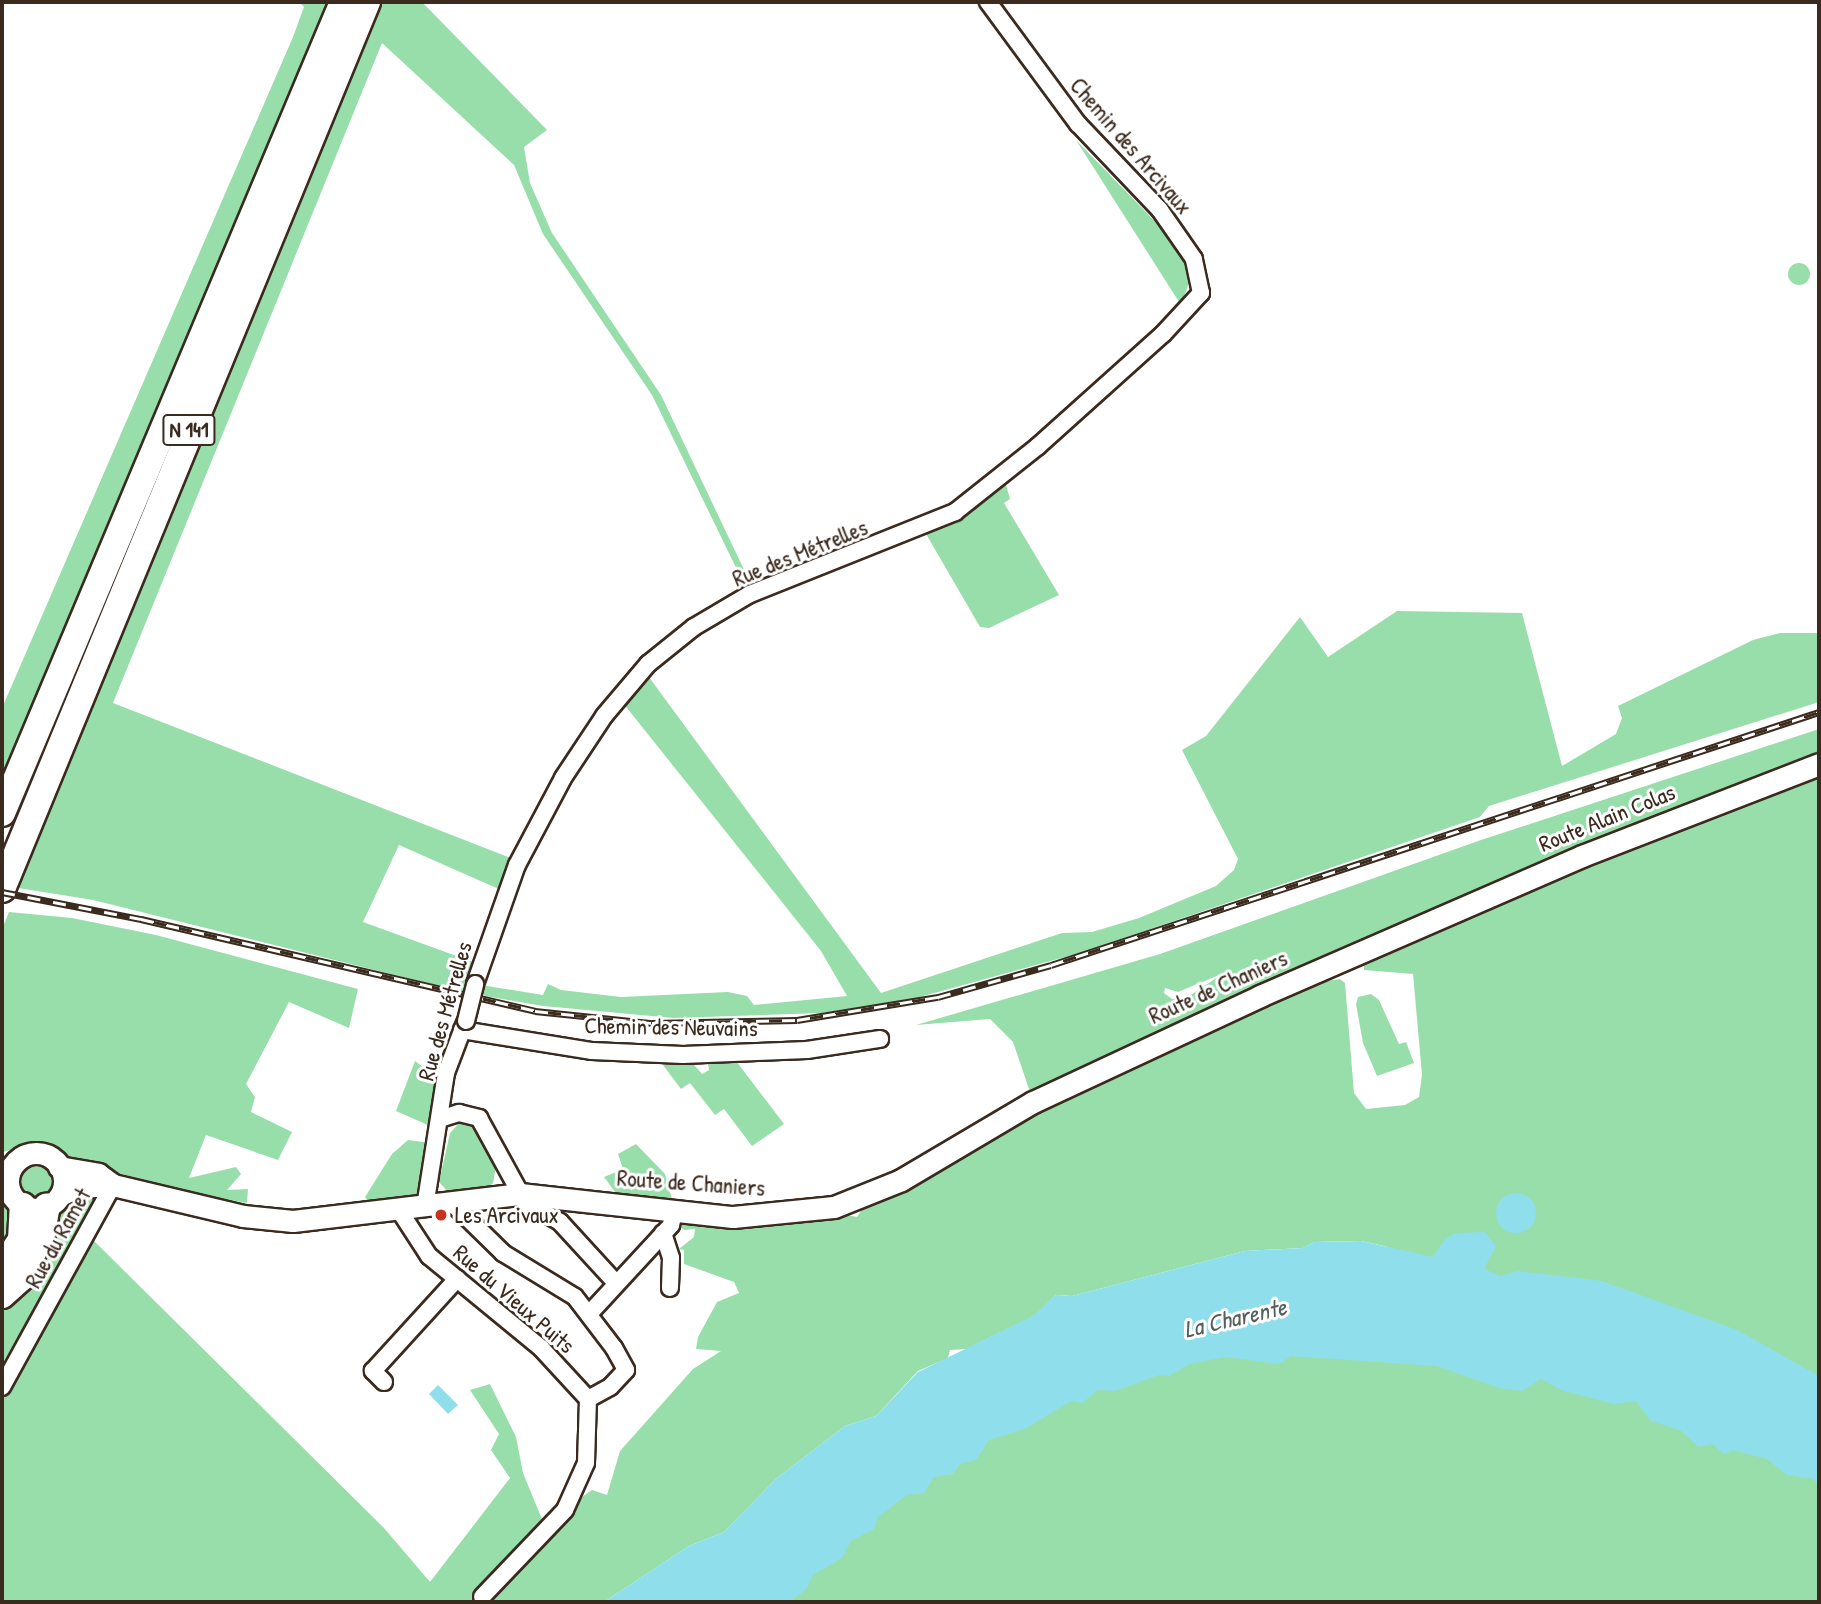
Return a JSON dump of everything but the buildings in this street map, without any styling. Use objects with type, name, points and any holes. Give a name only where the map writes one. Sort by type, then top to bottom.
[{"type":"highway","name":"N 141","points":[[2,813],[343,2]]},
{"type":"highway","name":"N 141","points":[[2,889],[368,2]]},
{"type":"highway","points":[[2,1268],[21,1240],[28,1194]]},
{"type":"highway","points":[[2,1295],[21,1278],[42,1233],[28,1194]]},
{"type":"street","name":"Chemin des Arcivaux","points":[[988,2],[1078,124],[1160,210],[1194,259],[1201,293]]},
{"type":"street","name":"Rue des Métrelles","points":[[425,1207],[446,1073],[517,865],[563,778],[604,716],[648,664],[694,627],[750,594],[955,512],[1037,447],[1163,334],[1201,293]]},
{"type":"street","name":"Route Alain Colas","points":[[1416,926],[1582,856],[1819,764]]},
{"type":"street","name":"Route de Chaniers","points":[[113,1185],[276,1220],[317,1220],[520,1194],[674,1213],[775,1216],[853,1202],[901,1180],[1043,1097],[1416,926]]},
{"type":"street","name":"Chemin des Neuvains","points":[[464,1025],[592,1051],[683,1055],[807,1050],[880,1039]]},
{"type":"street","points":[[440,1119],[459,1113],[479,1118],[525,1202],[560,1222],[615,1282]]},
{"type":"street","points":[[28,1194],[9,1162],[29,1154],[42,1154],[60,1167],[98,1174],[113,1185]]},
{"type":"street","points":[[28,1194],[60,1167]]},
{"type":"street","points":[[28,1194],[113,1185]]},
{"type":"street","name":"Rue du Ramet","points":[[2,1387],[113,1185]]},
{"type":"street","points":[[451,1202],[503,1253],[575,1297],[626,1370],[610,1387],[588,1399],[586,1464],[565,1510],[482,1597]]},
{"type":"street","name":"Rue du Vieux Puits","points":[[399,1210],[414,1239],[457,1279],[541,1348],[588,1399]]},
{"type":"street","points":[[589,1314],[615,1282],[671,1225],[674,1213]]},
{"type":"street","points":[[663,1233],[671,1258],[670,1288]]},
{"type":"street","points":[[384,1382],[373,1371],[457,1279]]},
{"type":"green space","points":[[299,2],[328,2],[2,776],[2,708],[293,37],[304,7]]},
{"type":"green space","points":[[381,2],[422,2],[547,130],[524,147],[530,183],[552,233],[661,395],[747,576],[743,582],[652,395],[543,234],[514,165],[382,43],[113,703],[513,859],[501,890],[399,845],[363,922],[473,962],[467,993],[93,900],[18,888],[184,472]]},
{"type":"green space","points":[[1076,140],[1180,247],[1190,280],[1181,305]]},
{"type":"green space","points":[[1799,263],[1807,266],[1810,274],[1807,282],[1799,285],[1791,282],[1788,274],[1791,266]]},
{"type":"green space","points":[[1006,485],[1010,499],[1004,503],[1059,595],[989,628],[980,627],[922,527]]},
{"type":"green space","points":[[1397,611],[1522,613],[1562,766],[1616,734],[1622,718],[1618,706],[1753,640],[1780,633],[1819,633],[1819,702],[1489,806],[1480,817],[1080,953],[909,1000],[822,1013],[673,1018],[543,1006],[485,996],[475,984],[543,995],[548,984],[561,990],[621,997],[728,992],[747,996],[754,1005],[847,996],[821,951],[619,698],[643,669],[881,993],[1062,933],[1092,932],[1139,918],[1216,886],[1234,870],[1238,859],[1182,750],[1206,736],[1300,617],[1328,657]]},
{"type":"green space","points":[[1819,729],[1819,754],[1031,1095],[1013,1042],[990,1019],[916,1025],[1160,954],[1481,840]],"holes":[[[1224,973],[1186,998],[1172,999],[1164,993],[1165,988],[1178,992]]]},
{"type":"green space","points":[[1819,775],[1819,1405],[1384,1246],[1361,1241],[1314,1242],[1303,1248],[1245,1251],[1072,1296],[1056,1295],[1034,1316],[966,1349],[950,1350],[948,1358],[918,1371],[876,1416],[845,1426],[777,1478],[724,1532],[689,1546],[604,1602],[2,1602],[2,1387],[87,1234],[384,1528],[430,1582],[510,1478],[491,1450],[499,1434],[470,1390],[490,1384],[516,1437],[523,1473],[544,1524],[592,1490],[607,1495],[620,1451],[693,1369],[721,1351],[696,1349],[698,1337],[717,1302],[739,1293],[734,1282],[684,1264],[684,1250],[679,1249],[694,1237],[695,1229],[684,1230],[679,1226],[683,1222],[776,1224],[842,1214],[857,1217],[863,1208],[1004,1127],[1311,983],[1340,979],[1345,983],[1354,1093],[1366,1109],[1405,1105],[1419,1097],[1422,1075],[1413,974],[1364,970],[1364,961],[1551,881],[1553,871],[1578,863],[1588,865],[1714,813]]},
{"type":"green space","points":[[9,912],[72,918],[156,935],[358,989],[349,1028],[289,1002],[246,1084],[255,1097],[251,1112],[292,1132],[278,1160],[206,1135],[189,1178],[236,1167],[241,1174],[227,1190],[248,1189],[247,1203],[183,1191],[72,1160],[46,1143],[2,1152],[2,929]]},
{"type":"green space","points":[[1371,994],[1379,1000],[1399,1044],[1406,1042],[1414,1063],[1377,1076],[1363,1043],[1356,1004],[1358,997]]},
{"type":"green space","points":[[657,1057],[689,1059],[702,1074],[709,1070],[707,1059],[733,1057],[784,1124],[752,1146],[724,1109],[715,1115],[690,1083],[681,1089]]},
{"type":"green space","points":[[415,1061],[437,1078],[430,1126],[396,1111]]},
{"type":"green space","points":[[461,1121],[473,1121],[497,1161],[493,1183],[487,1189],[449,1193],[439,1182],[450,1133]]},
{"type":"green space","points":[[408,1140],[430,1143],[422,1189],[417,1197],[369,1203],[365,1197],[392,1154]]},
{"type":"green space","points":[[636,1144],[665,1174],[673,1203],[618,1196],[604,1177],[623,1169],[618,1154]]},
{"type":"green space","points":[[35,1164],[47,1169],[52,1181],[47,1193],[35,1198],[23,1193],[18,1181],[23,1169]]},
{"type":"green space","points":[[2,1191],[19,1219],[2,1261]]},
{"type":"green space","points":[[90,1196],[95,1204],[2,1364],[2,1307],[58,1209],[75,1198]]},
{"type":"green space","points":[[1477,1349],[1819,1454],[1819,1602],[740,1602],[1052,1395],[1167,1358]]},
{"type":"water","points":[[1516,1193],[1524,1194],[1530,1199],[1535,1205],[1535,1221],[1530,1227],[1524,1232],[1516,1233],[1508,1232],[1502,1227],[1497,1221],[1496,1213],[1497,1205],[1502,1199],[1508,1194]]},
{"type":"water","name":"La Charente","points":[[1485,1232],[1496,1246],[1484,1269],[1501,1276],[1517,1271],[1602,1281],[1737,1330],[1819,1376],[1819,1488],[1814,1479],[1787,1475],[1767,1459],[1733,1450],[1724,1454],[1712,1444],[1699,1447],[1680,1430],[1651,1421],[1636,1401],[1614,1404],[1561,1390],[1541,1379],[1522,1391],[1499,1388],[1437,1366],[1291,1356],[1279,1364],[1225,1357],[1190,1364],[1169,1376],[1159,1375],[1115,1391],[1098,1390],[1082,1403],[1071,1401],[1025,1429],[989,1440],[976,1460],[960,1464],[953,1474],[934,1477],[924,1493],[907,1495],[878,1517],[874,1529],[851,1541],[842,1558],[813,1575],[805,1591],[788,1602],[604,1602],[689,1546],[724,1532],[777,1478],[845,1426],[876,1416],[918,1372],[1033,1316],[1056,1295],[1072,1296],[1245,1251],[1303,1248],[1314,1242],[1361,1241],[1433,1257],[1445,1239],[1456,1233]]},
{"type":"water","points":[[438,1385],[458,1405],[448,1414],[429,1394]]},
{"type":"railway","points":[[2,892],[141,919],[535,1011],[652,1023],[797,1020],[938,997],[1051,965],[1819,712]]},
{"type":"place","name":"Les Arcivaux","points":[[441,1215]]}]
